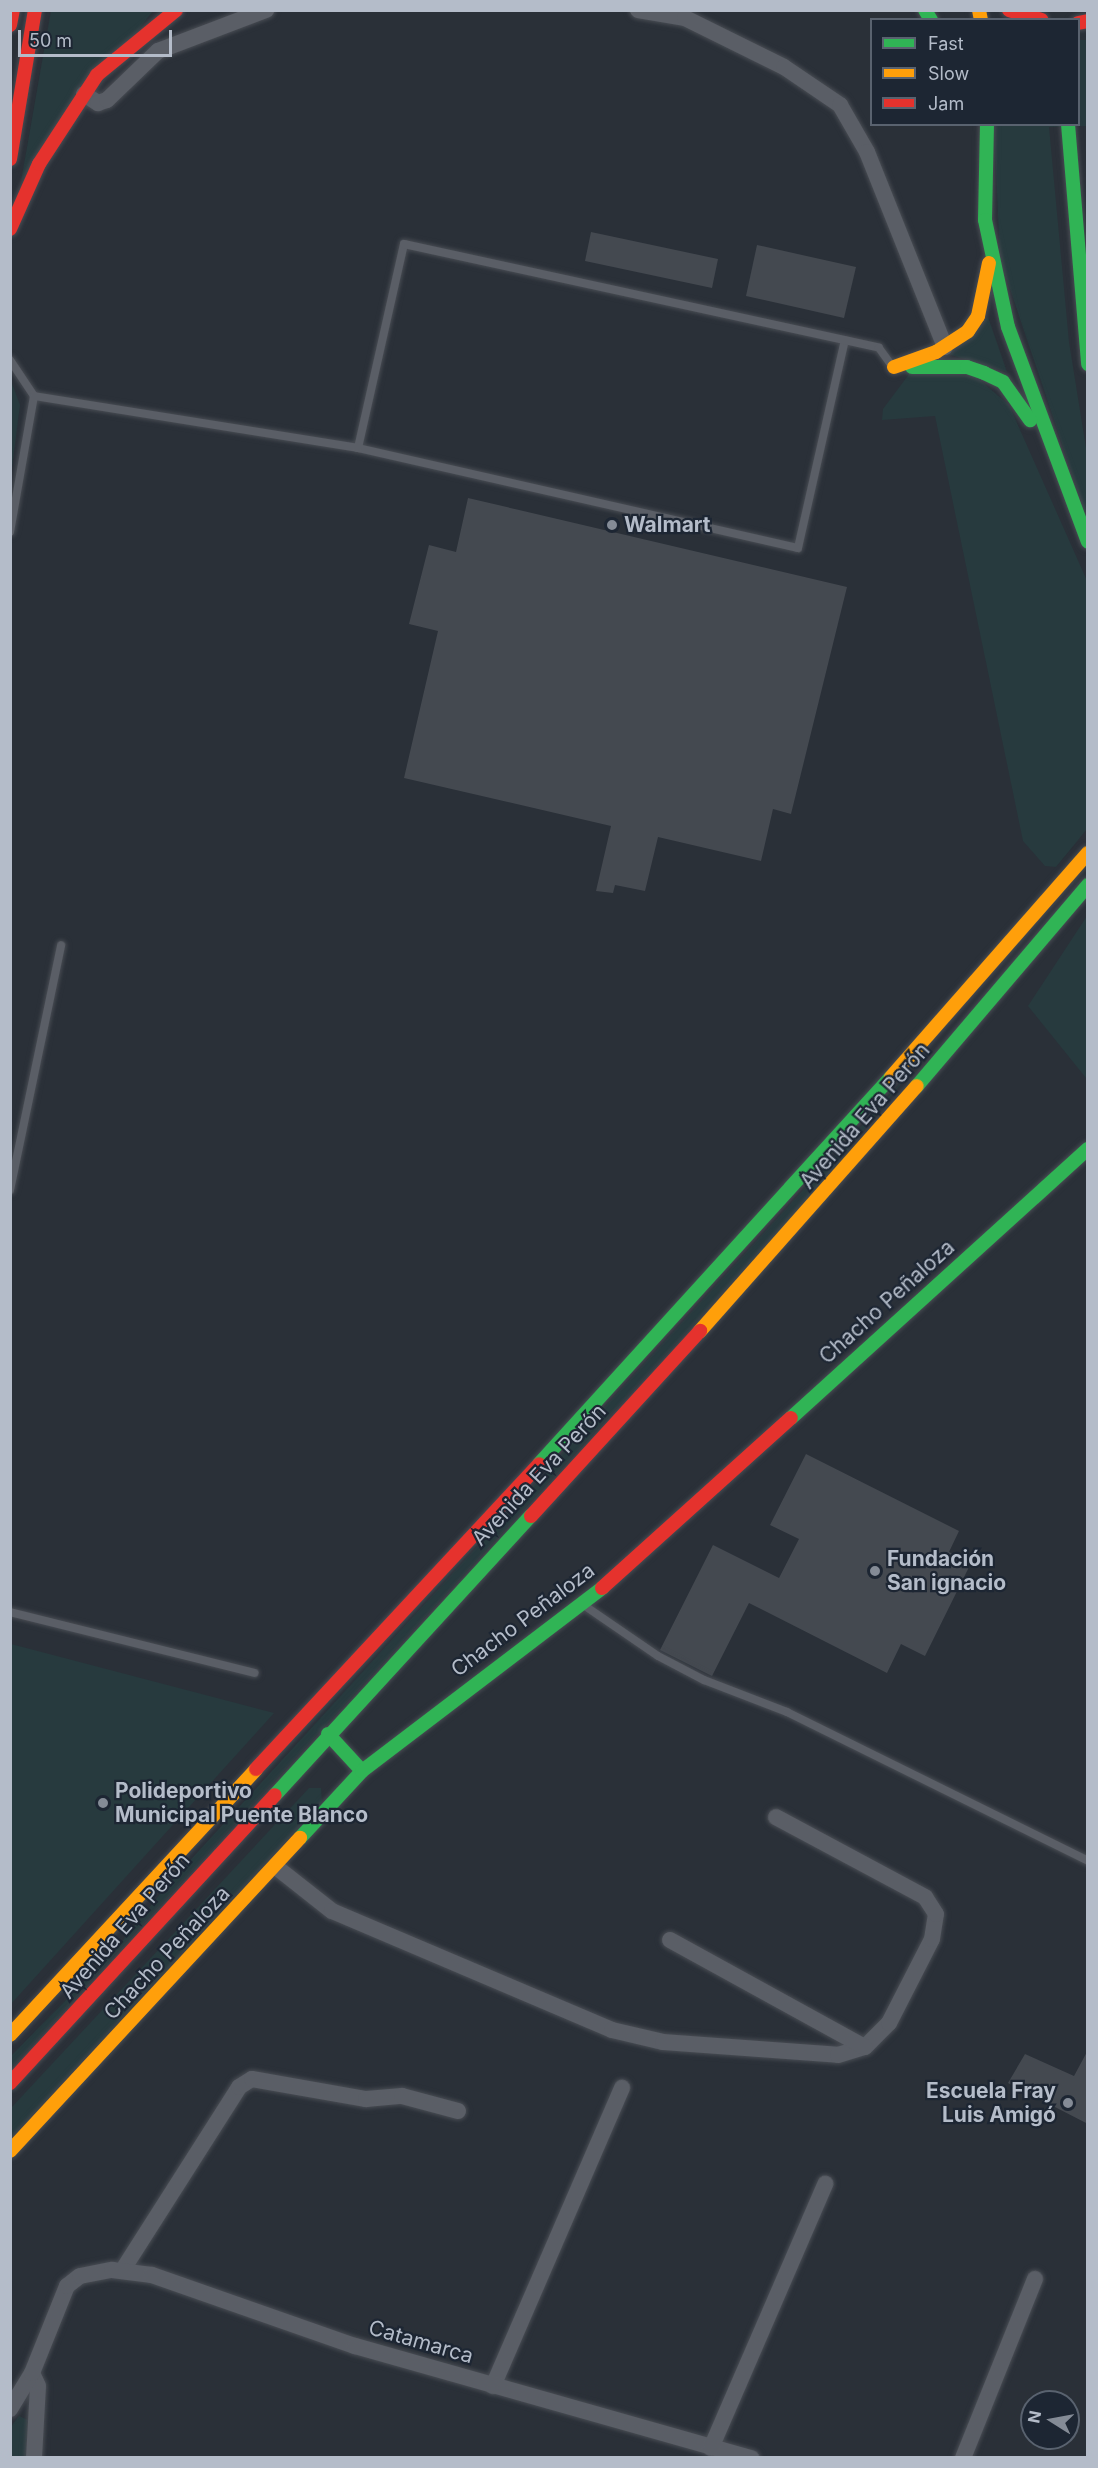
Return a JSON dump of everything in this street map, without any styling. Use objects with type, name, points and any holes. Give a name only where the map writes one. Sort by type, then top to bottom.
[{"type":"main road","points":[[10,25],[13,10]]},
{"type":"main road","points":[[10,159],[35,10]]},
{"type":"main road","points":[[10,229],[39,164],[84,94],[127,45],[176,10]]},
{"type":"main road","points":[[1009,10],[1035,18]]},
{"type":"main road","points":[[894,367],[945,347],[968,331],[978,316],[989,262],[986,220],[987,126]]},
{"type":"main road","points":[[1068,126],[1069,170],[1088,364]]},
{"type":"main road","points":[[970,135],[1008,327],[1057,465],[1088,542]]},
{"type":"main road","points":[[894,367],[967,367],[1003,382],[1057,465]]},
{"type":"main road","name":"Avenida Eva Perón","points":[[10,2035],[791,1192],[1088,853]]},
{"type":"main road","name":"Avenida Eva Perón","points":[[10,2083],[328,1734],[808,1214],[1088,885]]},
{"type":"main road","name":"Chacho Peñaloza","points":[[10,2151],[276,1867],[362,1771],[582,1604],[1088,1149]]},
{"type":"main road","points":[[328,1734],[362,1771]]},
{"type":"street","points":[[84,94],[98,103],[107,100],[158,51],[266,10]]},
{"type":"street","points":[[638,10],[685,18],[783,67],[840,105],[867,152],[945,347]]},
{"type":"street","points":[[276,1867],[332,1911],[612,2030],[663,2042],[838,2055],[865,2047],[890,2023],[932,1939],[936,1914],[925,1897],[776,1817]]},
{"type":"street","points":[[670,1940],[865,2047]]},
{"type":"street","points":[[122,2271],[239,2087],[252,2079],[366,2099],[402,2096],[458,2111]]},
{"type":"street","points":[[494,2386],[622,2088]]},
{"type":"street","points":[[711,2448],[825,2184]]},
{"type":"street","name":"Catamarca","points":[[32,2373],[53,2310],[67,2286],[80,2276],[122,2271],[152,2275],[355,2346],[711,2448],[752,2457]]},
{"type":"street","points":[[963,2457],[1035,2279]]},
{"type":"street","points":[[10,2409],[32,2373]]},
{"type":"street","points":[[32,2373],[38,2386],[34,2457]]},
{"type":"lane","points":[[358,448],[404,244],[879,348],[894,367]]},
{"type":"lane","points":[[34,396],[358,448],[798,548],[845,340]]},
{"type":"lane","points":[[10,360],[34,396],[10,532]]},
{"type":"lane","points":[[10,1190],[61,945]]},
{"type":"lane","points":[[582,1604],[658,1656],[704,1680],[787,1712],[1088,1861]]},
{"type":"lane","points":[[10,1612],[254,1673]]},
{"type":"green space","points":[[51,11],[153,11],[21,181]]},
{"type":"green space","points":[[1080,40],[1087,40],[1087,126],[1049,127],[1069,342],[1087,454],[1087,518],[1000,259],[994,126],[1080,126]]},
{"type":"green space","points":[[988,317],[1007,372],[948,354]]},
{"type":"green space","points":[[910,373],[975,376],[1009,405],[1088,583],[1087,829],[1056,867],[1045,866],[1023,841],[935,416],[882,420],[883,409]]},
{"type":"green space","points":[[11,381],[20,405],[11,475]]},
{"type":"green space","points":[[1087,916],[1088,1078],[1086,1078],[1028,1006]]},
{"type":"green space","points":[[909,1074],[804,1204],[11,2068],[11,2056],[116,1949],[164,1889]]},
{"type":"green space","name":"Polideportivo Municipal Puente Blanco","points":[[11,1644],[274,1713],[10,2004]]},
{"type":"green space","points":[[309,1788],[321,1788],[322,1802],[11,2138],[11,2108]]},
{"type":"green space","points":[[19,2416],[28,2420],[26,2457],[11,2457],[10,2428]]},
{"type":"building","points":[[591,232],[718,259],[712,288],[585,261]]},
{"type":"building","points":[[757,245],[856,267],[844,318],[746,296]]},
{"type":"building","points":[[468,498],[847,587],[791,814],[773,809],[761,861],[658,837],[645,891],[615,885],[613,893],[596,891],[611,826],[404,778],[438,631],[409,624],[429,545],[456,552]]},
{"type":"building","name":"Fundación San ignacio","points":[[806,1454],[959,1531],[949,1552],[971,1563],[925,1656],[901,1644],[887,1673],[749,1603],[712,1676],[660,1650],[713,1545],[779,1578],[799,1539],[770,1525]]},
{"type":"building","name":"Escuela Fray Luis Amigó","points":[[1088,2050],[1088,2124],[1008,2083],[1025,2054],[1074,2076]]},
{"type":"traffic: fast","points":[[925,10],[930,18]]},
{"type":"traffic: fast","points":[[987,126],[985,220],[1008,327],[1088,542]]},
{"type":"traffic: fast","points":[[1068,126],[1088,364]]},
{"type":"traffic: fast","points":[[912,367],[967,367],[984,373],[1003,382],[1030,420]]},
{"type":"traffic: fast","points":[[917,1086],[1088,885]]},
{"type":"traffic: fast","points":[[539,1464],[891,1077]]},
{"type":"traffic: fast","points":[[791,1418],[1088,1149]]},
{"type":"traffic: fast","points":[[275,1795],[531,1516]]},
{"type":"traffic: fast","points":[[300,1838],[362,1771],[602,1588]]},
{"type":"traffic: fast","points":[[328,1734],[362,1771]]},
{"type":"traffic: slow","points":[[979,10],[981,18]]},
{"type":"traffic: slow","points":[[894,367],[936,352],[968,331],[978,316],[989,263]]},
{"type":"traffic: slow","points":[[891,1077],[1088,853]]},
{"type":"traffic: slow","points":[[700,1331],[917,1086]]},
{"type":"traffic: slow","points":[[10,2035],[256,1769]]},
{"type":"traffic: slow","points":[[10,2151],[300,1838]]},
{"type":"traffic: jam","points":[[10,25],[13,10]]},
{"type":"traffic: jam","points":[[10,159],[35,10]]},
{"type":"traffic: jam","points":[[10,229],[39,164],[97,75],[176,10]]},
{"type":"traffic: jam","points":[[1009,10],[1035,18]]},
{"type":"traffic: jam","points":[[1080,23],[1088,21]]},
{"type":"traffic: jam","points":[[531,1516],[700,1331]]},
{"type":"traffic: jam","points":[[602,1588],[791,1418]]},
{"type":"traffic: jam","points":[[256,1769],[539,1464]]},
{"type":"traffic: jam","points":[[10,2083],[275,1795]]},
{"type":"place","name":"Walmart","points":[[612,525]]},
{"type":"place","name":"Fundación San ignacio","points":[[875,1571]]},
{"type":"place","name":"Polideportivo Municipal Puente Blanco","points":[[103,1803]]},
{"type":"place","name":"Escuela Fray Luis Amigó","points":[[1068,2103]]}]
